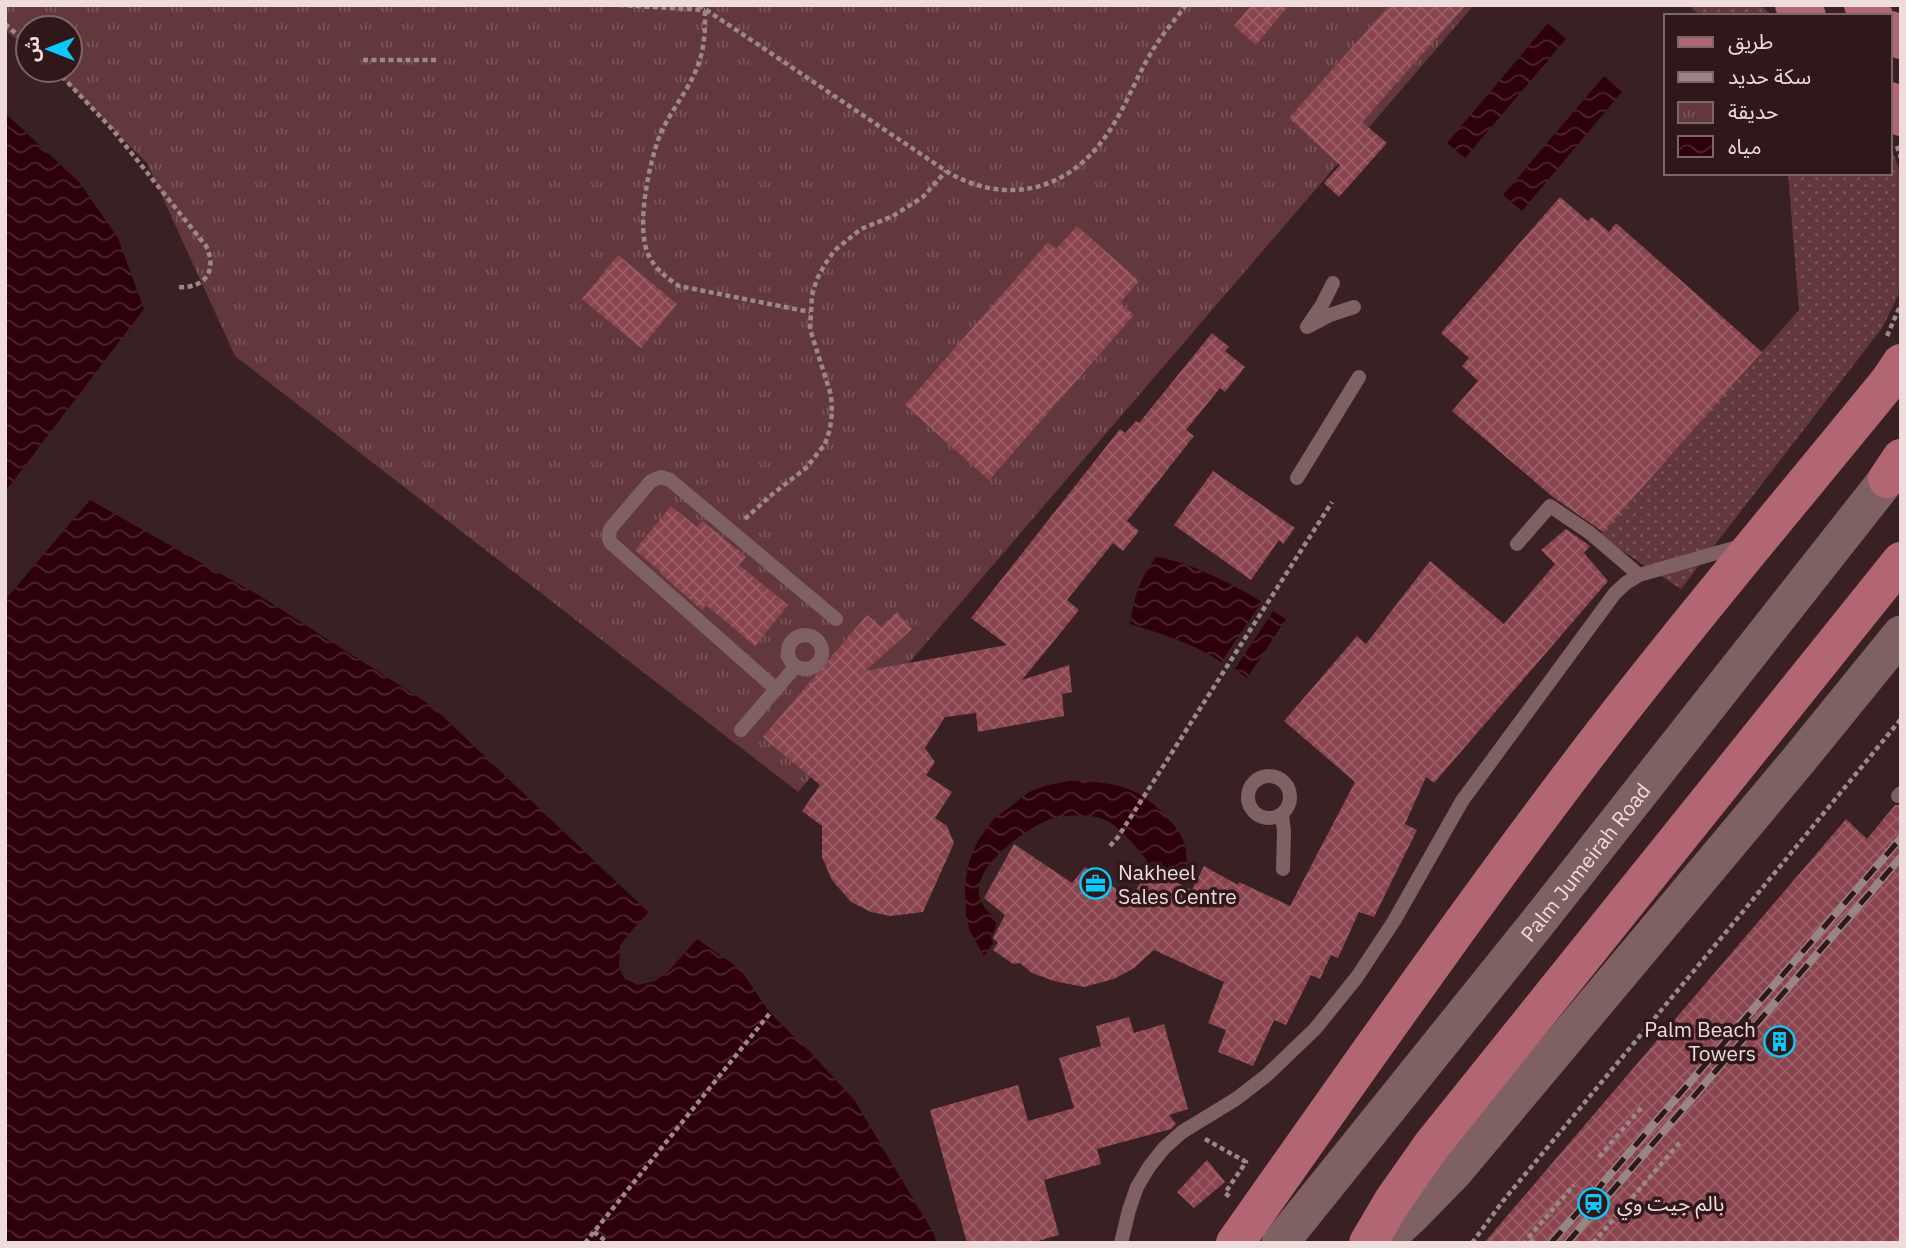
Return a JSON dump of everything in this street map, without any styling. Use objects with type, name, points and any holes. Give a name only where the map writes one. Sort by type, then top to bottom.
[{"type":"main road","points":[[1238,1238],[1521,842],[1652,671],[1901,363]]},
{"type":"main road","name":"Palm Jumeirah Road","points":[[1280,1243],[1551,906],[1896,468]]},
{"type":"main road","points":[[1368,1243],[1392,1202],[1432,1146],[1901,562]]},
{"type":"main road","points":[[1381,1243],[1409,1219],[1455,1171],[1901,634]]},
{"type":"lane","points":[[1333,283],[1322,306],[1307,327],[1354,307]]},
{"type":"lane","points":[[1297,478],[1359,376]]},
{"type":"lane","points":[[776,689],[614,547],[609,539],[610,529],[651,481],[661,477],[670,480],[836,619]]},
{"type":"lane","points":[[1517,544],[1550,506],[1590,533],[1639,575]]},
{"type":"lane","points":[[1121,1243],[1133,1199],[1149,1167],[1164,1148],[1187,1129],[1236,1099],[1267,1075],[1307,1037],[1336,1003],[1376,949],[1443,832],[1482,772],[1615,593],[1639,575],[1758,541]]},
{"type":"lane","points":[[741,730],[796,666]]},
{"type":"lane","points":[[1282,814],[1283,869]]},
{"type":"path","points":[[619,5],[705,10]]},
{"type":"path","points":[[699,5],[946,171],[972,185],[1002,191],[1036,187],[1066,174],[1098,146],[1118,116],[1154,47],[1186,5]]},
{"type":"path","points":[[705,10],[705,34],[700,58],[691,81],[660,136],[649,173],[642,234],[648,255],[661,274],[679,286],[810,312]]},
{"type":"path","points":[[363,60],[438,61]]},
{"type":"path","points":[[69,84],[113,130],[206,246],[211,256],[207,277],[188,288],[178,287]]},
{"type":"path","points":[[732,532],[770,496],[806,468],[825,444],[830,429],[831,395],[810,329],[810,312],[817,279],[835,250],[848,238],[861,229],[909,208],[923,197],[946,171]]},
{"type":"path","points":[[1110,846],[1332,502]]},
{"type":"path","points":[[1472,1243],[1511,1191],[1901,719]]},
{"type":"path","points":[[584,1243],[770,1013]]},
{"type":"path","points":[[1599,1157],[1642,1107]]},
{"type":"path","points":[[1187,1129],[1246,1162]]},
{"type":"path","points":[[1593,1243],[1681,1141]]},
{"type":"path","points":[[1534,1243],[1528,1238],[1574,1185]]},
{"type":"path","points":[[594,1232],[608,1243]]},
{"type":"green space","points":[[5,5],[1474,5],[798,792],[235,356],[147,163],[68,84],[84,84],[84,14],[14,14],[14,37],[5,31]]},
{"type":"green space","points":[[1689,5],[1760,5],[1771,14],[1698,14]]},
{"type":"green space","points":[[1892,149],[1901,175],[1901,290],[1882,328],[1681,589],[1599,536],[1799,310],[1788,175],[1892,175]]},
{"type":"water","points":[[1548,23],[1566,39],[1465,158],[1447,143]]},
{"type":"water","points":[[1604,76],[1622,92],[1522,211],[1503,195]]},
{"type":"water","points":[[5,113],[79,182],[118,238],[144,309],[5,492]]},
{"type":"water","points":[[90,500],[260,596],[432,706],[648,912],[621,945],[619,967],[625,979],[638,984],[668,971],[697,939],[740,969],[770,1013],[855,1101],[935,1236],[936,1243],[5,1243],[5,600]]},
{"type":"water","points":[[1156,557],[1196,568],[1262,602],[1221,662],[1188,644],[1130,624],[1138,589]]},
{"type":"water","points":[[1273,611],[1286,619],[1247,678],[1235,669]]},
{"type":"water","points":[[1069,781],[1126,788],[1149,800],[1171,822],[1183,839],[1186,879],[1151,865],[1125,835],[1105,820],[1082,816],[1048,820],[1024,833],[998,854],[981,880],[979,893],[983,905],[998,920],[991,938],[993,943],[984,956],[970,931],[966,916],[965,887],[968,865],[978,840],[994,819],[1029,792]]},
{"type":"pier","points":[[144,309],[147,309],[147,312],[5,496],[5,492]]},
{"type":"pier","points":[[651,911],[624,947],[623,966],[628,976],[639,981],[653,978],[666,969],[695,937],[699,936],[668,972],[655,981],[638,985],[625,979],[619,967],[620,945]]},
{"type":"building","points":[[1251,5],[1289,5],[1256,45],[1234,26]]},
{"type":"building","points":[[1390,5],[1466,5],[1362,122],[1387,143],[1339,197],[1324,183],[1340,165],[1289,118]]},
{"type":"building","points":[[1560,197],[1588,221],[1592,217],[1609,232],[1616,223],[1762,352],[1603,532],[1553,497],[1452,411],[1478,381],[1462,366],[1469,358],[1441,333]]},
{"type":"building","points":[[1077,226],[1139,281],[1120,303],[1134,315],[989,480],[905,405],[1048,242],[1056,249]]},
{"type":"building","points":[[618,255],[677,304],[641,348],[582,299]]},
{"type":"building","points":[[1212,333],[1229,347],[1225,351],[1245,367],[1225,392],[1220,388],[1186,430],[1194,436],[1127,521],[1139,531],[1123,551],[1113,543],[1067,600],[1079,610],[1022,680],[1069,665],[1072,692],[1062,694],[1064,716],[978,732],[976,713],[945,717],[925,748],[935,762],[926,775],[952,792],[935,818],[947,826],[954,843],[923,912],[890,916],[871,912],[851,902],[832,880],[822,857],[822,826],[802,811],[820,785],[763,737],[867,615],[881,627],[897,612],[912,629],[865,671],[1007,645],[971,618],[1120,429],[1125,433],[1136,421],[1139,423]]},
{"type":"building","points":[[1213,471],[1295,528],[1283,544],[1279,540],[1251,580],[1174,525]]},
{"type":"building","points":[[671,506],[697,527],[702,521],[746,557],[739,565],[788,605],[755,646],[706,605],[702,610],[635,550]]},
{"type":"building","points":[[1566,529],[1590,546],[1584,553],[1608,581],[1434,783],[1426,777],[1405,824],[1417,830],[1374,917],[1359,912],[1338,958],[1331,955],[1320,979],[1311,975],[1286,1025],[1274,1020],[1253,1066],[1218,1052],[1226,1030],[1208,1023],[1224,982],[1154,950],[1134,968],[1114,979],[1084,987],[1032,973],[1020,963],[1013,964],[993,950],[998,942],[993,938],[1005,915],[984,898],[1014,844],[1072,883],[1085,867],[1131,899],[1148,869],[1192,890],[1204,866],[1238,885],[1239,882],[1290,906],[1355,782],[1284,721],[1357,636],[1366,644],[1430,561],[1504,624],[1555,564],[1541,550]]},
{"type":"building","name":"Palm Beach Towers","points":[[1895,805],[1901,805],[1901,1243],[1484,1243],[1846,819],[1867,839]]},
{"type":"building","points":[[1129,1017],[1134,1033],[1164,1024],[1188,1109],[1169,1115],[1176,1124],[1171,1129],[1097,1149],[1101,1164],[1044,1180],[1059,1235],[1031,1243],[967,1243],[930,1110],[1018,1085],[1028,1121],[1074,1108],[1059,1058],[1101,1046],[1096,1026]]},
{"type":"building","points":[[1207,1160],[1225,1182],[1194,1208],[1177,1192]]},
{"type":"railway","points":[[1551,1243],[1901,838]]},
{"type":"railway","points":[[1567,1243],[1901,857]]},
{"type":"place","name":"Nakheel Sales Centre","points":[[1095,884]]},
{"type":"place","name":"Palm Beach Towers","points":[[1779,1041]]},
{"type":"place","name":"بالم جيت وي","points":[[1594,1203]]}]
